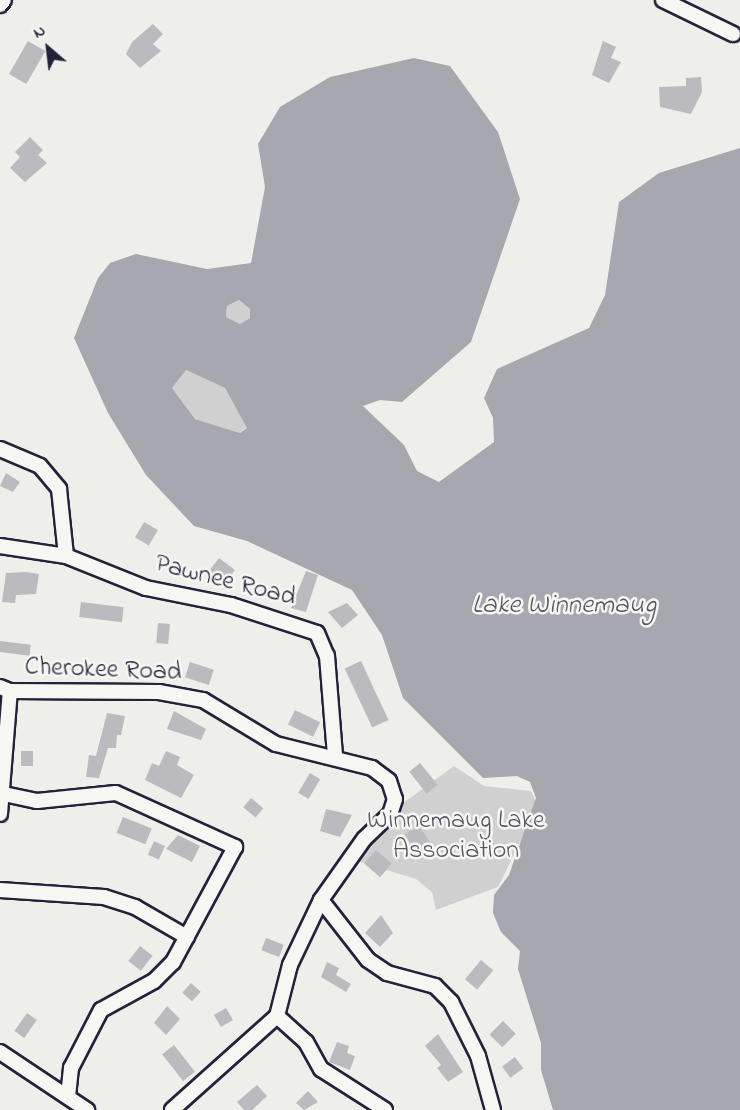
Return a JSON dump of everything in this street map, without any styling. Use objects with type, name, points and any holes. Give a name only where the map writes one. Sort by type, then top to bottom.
[{"type":"street","points":[[0,5],[4,0]]},
{"type":"street","points":[[663,0],[734,34]]},
{"type":"street","points":[[0,449],[40,466],[59,489],[66,556]]},
{"type":"street","name":"Pawnee Road","points":[[0,546],[66,556],[146,588],[231,605],[317,633],[327,656],[335,756]]},
{"type":"street","points":[[0,814],[4,794],[5,689]]},
{"type":"street","name":"Cherokee Road","points":[[5,689],[159,692],[203,700],[276,744],[335,756],[372,768],[388,781],[394,799],[390,814],[364,839],[321,900],[290,965],[277,1016]]},
{"type":"street","points":[[4,794],[37,801],[116,793],[235,847],[173,962],[153,981],[101,1010],[71,1068],[68,1097]]},
{"type":"street","points":[[0,890],[104,897],[135,906],[187,937]]},
{"type":"street","points":[[321,900],[368,960],[387,973],[435,986],[450,1002],[478,1056],[493,1110]]},
{"type":"street","points":[[172,1110],[277,1016],[306,1042],[321,1069],[385,1110]]},
{"type":"street","points":[[0,1052],[87,1110]]},
{"type":"green space","points":[[239,300],[250,309],[250,318],[240,324],[226,317],[227,306]]},
{"type":"green space","points":[[186,370],[225,388],[247,427],[240,433],[195,419],[172,388]]},
{"type":"green space","name":"Winnemaug Lake Association","points":[[454,766],[484,786],[531,791],[538,806],[498,887],[436,910],[432,892],[416,879],[354,860],[365,831]]},
{"type":"water","name":"Lake Winnemaug","points":[[414,58],[450,66],[498,132],[520,199],[471,342],[402,402],[380,400],[363,406],[404,445],[417,471],[439,482],[494,442],[493,418],[484,398],[497,369],[589,328],[605,295],[619,202],[659,173],[740,148],[740,1110],[553,1110],[541,1070],[541,1043],[518,969],[520,951],[501,932],[493,913],[494,895],[509,875],[536,798],[530,782],[517,776],[483,778],[403,698],[382,635],[352,590],[247,541],[194,526],[146,475],[108,413],[74,338],[98,278],[110,263],[136,254],[207,269],[251,263],[265,187],[258,144],[280,107],[330,77]],"holes":[[[239,300],[250,309],[250,318],[240,324],[226,317],[227,306]],[[186,370],[225,388],[247,428],[240,433],[195,419],[172,388]]]},
{"type":"building","points":[[153,24],[163,34],[153,44],[161,51],[140,68],[126,54],[132,42]]},
{"type":"building","points":[[28,41],[45,51],[26,84],[9,74]]},
{"type":"building","points":[[603,41],[616,47],[611,58],[621,62],[609,83],[592,75]]},
{"type":"building","points":[[701,77],[702,92],[691,114],[660,107],[659,87],[686,86],[686,78]]},
{"type":"building","points":[[30,137],[43,150],[38,155],[47,163],[25,182],[10,168],[20,157],[15,152]]},
{"type":"building","points":[[6,473],[20,482],[13,492],[0,486]]},
{"type":"building","points":[[144,522],[158,530],[149,546],[135,538]]},
{"type":"building","points":[[219,558],[235,570],[222,587],[206,575]]},
{"type":"building","points":[[306,571],[318,575],[306,612],[291,608]]},
{"type":"building","points":[[6,573],[39,574],[36,594],[16,595],[15,603],[2,602]]},
{"type":"building","points":[[81,602],[124,607],[122,622],[79,617]]},
{"type":"building","points":[[347,603],[358,615],[342,628],[328,612]]},
{"type":"building","points":[[158,623],[170,624],[168,644],[156,643]]},
{"type":"building","points":[[0,641],[31,645],[29,656],[0,652]]},
{"type":"building","points":[[361,661],[388,720],[372,728],[345,669]]},
{"type":"building","points":[[190,662],[214,670],[209,685],[185,677]]},
{"type":"building","points":[[295,710],[320,722],[313,737],[288,724]]},
{"type":"building","points":[[174,711],[206,729],[201,740],[167,729]]},
{"type":"building","points":[[107,713],[125,716],[121,735],[117,735],[116,748],[108,748],[99,778],[86,777],[89,755],[96,756]]},
{"type":"building","points":[[21,751],[33,751],[33,766],[21,766]]},
{"type":"building","points":[[166,751],[180,757],[177,765],[194,775],[181,798],[145,780],[152,763],[159,766]]},
{"type":"building","points":[[420,763],[438,785],[427,794],[409,772]]},
{"type":"building","points":[[310,773],[320,779],[308,799],[298,793]]},
{"type":"building","points":[[251,798],[263,808],[256,817],[243,807]]},
{"type":"building","points":[[326,809],[352,815],[340,837],[320,831]]},
{"type":"building","points":[[123,817],[152,829],[145,844],[117,833]]},
{"type":"building","points":[[418,825],[435,848],[421,858],[404,835]]},
{"type":"building","points":[[178,835],[200,846],[192,862],[166,849]]},
{"type":"building","points":[[154,841],[165,846],[159,860],[148,855]]},
{"type":"building","points":[[376,850],[392,864],[380,877],[364,864]]},
{"type":"building","points":[[381,915],[393,933],[380,947],[365,933]]},
{"type":"building","points":[[266,938],[284,945],[279,957],[261,950]]},
{"type":"building","points":[[140,946],[153,956],[141,971],[128,961]]},
{"type":"building","points":[[481,960],[493,970],[477,989],[465,979]]},
{"type":"building","points":[[327,962],[339,968],[336,975],[351,984],[346,992],[321,977]]},
{"type":"building","points":[[191,983],[201,992],[192,1001],[182,993]]},
{"type":"building","points":[[167,1006],[180,1019],[166,1035],[154,1023]]},
{"type":"building","points":[[226,1008],[233,1020],[221,1027],[214,1015]]},
{"type":"building","points":[[27,1013],[37,1020],[24,1038],[14,1031]]},
{"type":"building","points":[[503,1021],[516,1034],[502,1047],[490,1034]]},
{"type":"building","points":[[438,1034],[463,1072],[448,1082],[437,1068],[441,1065],[425,1046]]},
{"type":"building","points":[[337,1042],[349,1046],[347,1053],[355,1056],[350,1070],[329,1062]]},
{"type":"building","points":[[174,1045],[195,1072],[183,1081],[162,1054]]},
{"type":"building","points":[[515,1057],[523,1068],[510,1078],[502,1066]]},
{"type":"building","points":[[257,1085],[267,1096],[252,1110],[244,1110],[237,1102]]},
{"type":"building","points":[[308,1091],[318,1102],[304,1110],[296,1103]]}]
